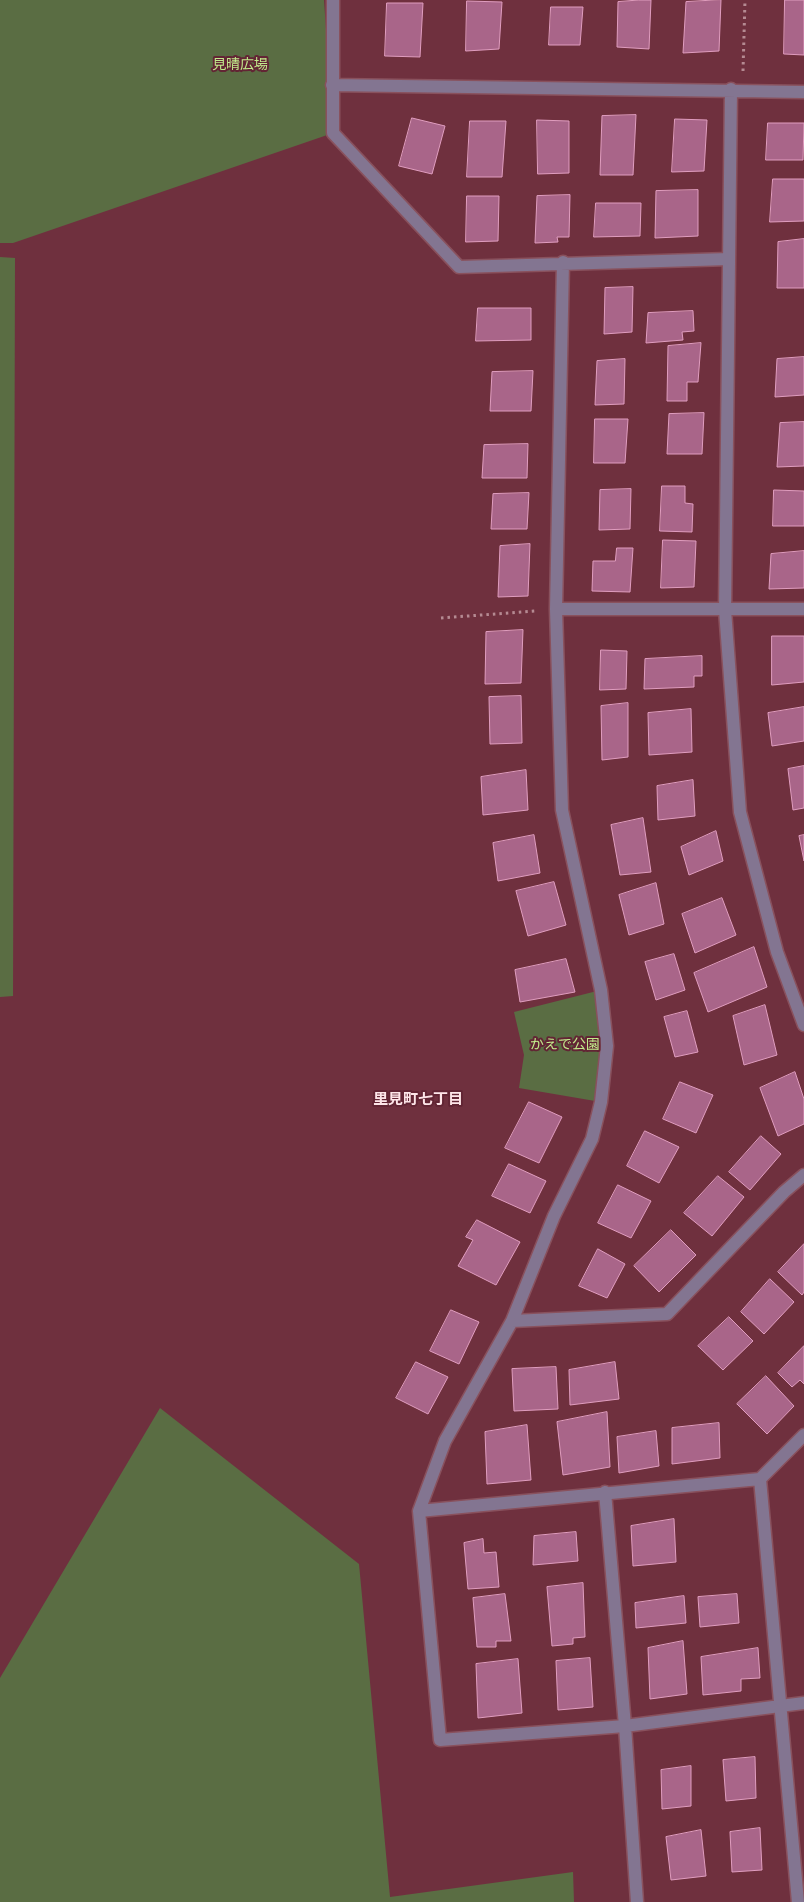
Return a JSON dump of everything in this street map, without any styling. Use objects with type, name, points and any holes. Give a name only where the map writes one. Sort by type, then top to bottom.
[{"type":"street","points":[[333,0],[333,133],[459,267],[563,262],[729,259]]},
{"type":"street","points":[[332,85],[804,92]]},
{"type":"street","points":[[731,90],[725,610],[740,812],[777,952],[804,1025]]},
{"type":"street","points":[[563,262],[556,610],[562,810],[601,990],[607,1046],[601,1102],[592,1139],[554,1216],[512,1321],[445,1441],[419,1511],[440,1740],[626,1726],[804,1703]]},
{"type":"street","points":[[556,610],[804,609]]},
{"type":"street","points":[[512,1321],[667,1314],[784,1192],[804,1175]]},
{"type":"street","points":[[419,1511],[605,1492],[760,1480],[804,1435]]},
{"type":"street","points":[[760,1480],[798,1902]]},
{"type":"street","points":[[605,1492],[626,1726],[637,1902]]},
{"type":"path","points":[[743,71],[745,0]]},
{"type":"path","points":[[441,618],[556,610]]},
{"type":"green space","name":"見晴広場","points":[[0,0],[324,0],[333,133],[13,243],[0,243]]},
{"type":"green space","points":[[0,257],[15,258],[13,996],[0,997]]},
{"type":"green space","name":"かえで公園","points":[[601,990],[601,1102],[519,1088],[524,1055],[514,1012]]},
{"type":"green space","points":[[160,1408],[359,1564],[390,1897],[573,1872],[574,1902],[0,1902],[0,1678]]},
{"type":"building","points":[[651,0],[649,49],[617,47],[618,2]]},
{"type":"building","points":[[721,0],[719,51],[683,53],[686,2]]},
{"type":"building","points":[[785,0],[804,0],[804,55],[784,54]]},
{"type":"building","points":[[467,1],[502,2],[499,49],[466,51]]},
{"type":"building","points":[[387,3],[423,3],[420,57],[385,56]]},
{"type":"building","points":[[551,7],[583,7],[580,45],[549,45]]},
{"type":"building","points":[[636,115],[633,175],[600,175],[602,116]]},
{"type":"building","points":[[412,118],[445,126],[432,174],[399,166]]},
{"type":"building","points":[[675,119],[707,120],[704,171],[672,172]]},
{"type":"building","points":[[537,120],[569,121],[569,173],[538,174]]},
{"type":"building","points":[[470,121],[506,121],[502,177],[467,177]]},
{"type":"building","points":[[768,123],[804,123],[803,160],[766,160]]},
{"type":"building","points":[[773,179],[804,179],[804,221],[770,222]]},
{"type":"building","points":[[698,190],[698,236],[655,238],[656,191]]},
{"type":"building","points":[[570,195],[569,237],[557,237],[558,242],[535,243],[537,196]]},
{"type":"building","points":[[467,196],[499,196],[498,241],[466,242]]},
{"type":"building","points":[[596,203],[641,203],[640,236],[594,237]]},
{"type":"building","points":[[804,239],[804,288],[777,288],[778,242]]},
{"type":"building","points":[[633,287],[632,332],[604,334],[605,288]]},
{"type":"building","points":[[478,308],[531,308],[531,340],[476,341]]},
{"type":"building","points":[[693,311],[694,331],[682,332],[683,340],[646,343],[648,313]]},
{"type":"building","points":[[701,343],[698,382],[687,382],[687,401],[667,401],[668,346]]},
{"type":"building","points":[[804,357],[804,395],[775,397],[777,359]]},
{"type":"building","points":[[625,359],[624,404],[595,405],[597,361]]},
{"type":"building","points":[[533,371],[531,411],[490,411],[492,372]]},
{"type":"building","points":[[704,413],[702,454],[667,454],[669,414]]},
{"type":"building","points":[[595,419],[628,419],[625,463],[594,463]]},
{"type":"building","points":[[804,422],[804,466],[777,467],[780,423]]},
{"type":"building","points":[[528,444],[527,478],[482,478],[484,445]]},
{"type":"building","points":[[662,486],[685,486],[685,503],[693,504],[692,532],[660,531]]},
{"type":"building","points":[[631,489],[630,529],[599,530],[600,490]]},
{"type":"building","points":[[774,490],[804,491],[804,526],[773,526]]},
{"type":"building","points":[[529,493],[527,529],[491,529],[493,494]]},
{"type":"building","points":[[663,540],[696,541],[694,587],[661,588]]},
{"type":"building","points":[[530,544],[528,596],[498,597],[500,546]]},
{"type":"building","points":[[617,548],[633,548],[630,592],[592,591],[593,561],[615,561]]},
{"type":"building","points":[[804,551],[804,588],[769,589],[771,554]]},
{"type":"building","points":[[523,630],[521,683],[485,684],[486,632]]},
{"type":"building","points":[[772,636],[804,636],[804,682],[772,685]]},
{"type":"building","points":[[601,650],[627,651],[626,689],[600,690]]},
{"type":"building","points":[[702,656],[702,676],[694,676],[694,687],[644,689],[645,659]]},
{"type":"building","points":[[521,696],[522,743],[490,744],[489,697]]},
{"type":"building","points":[[628,703],[628,757],[602,760],[601,706]]},
{"type":"building","points":[[804,707],[804,741],[772,746],[768,713]]},
{"type":"building","points":[[691,709],[692,752],[649,755],[648,713]]},
{"type":"building","points":[[804,766],[804,808],[793,810],[788,769]]},
{"type":"building","points":[[526,770],[528,810],[483,815],[481,777]]},
{"type":"building","points":[[693,780],[695,816],[658,820],[657,786]]},
{"type":"building","points":[[643,818],[651,872],[620,875],[611,825]]},
{"type":"building","points":[[716,831],[723,861],[689,875],[681,847]]},
{"type":"building","points":[[534,835],[540,873],[498,881],[493,843]]},
{"type":"building","points":[[804,835],[804,861],[799,836]]},
{"type":"building","points":[[554,882],[566,925],[528,936],[516,891]]},
{"type":"building","points":[[656,883],[664,924],[629,935],[619,895]]},
{"type":"building","points":[[722,898],[736,935],[695,953],[682,914]]},
{"type":"building","points":[[754,947],[767,987],[708,1012],[694,973]]},
{"type":"building","points":[[674,954],[685,990],[656,1000],[645,962]]},
{"type":"building","points":[[566,959],[575,992],[520,1002],[515,970]]},
{"type":"building","points":[[765,1005],[777,1055],[744,1065],[733,1016]]},
{"type":"building","points":[[687,1011],[698,1052],[675,1057],[664,1017]]},
{"type":"building","points":[[795,1072],[804,1099],[804,1124],[778,1136],[760,1088]]},
{"type":"building","points":[[680,1082],[713,1095],[696,1133],[663,1119]]},
{"type":"building","points":[[529,1102],[562,1117],[539,1163],[505,1148]]},
{"type":"building","points":[[645,1131],[679,1147],[659,1183],[627,1166]]},
{"type":"building","points":[[761,1136],[781,1154],[750,1190],[729,1172]]},
{"type":"building","points":[[509,1164],[546,1181],[530,1213],[492,1196]]},
{"type":"building","points":[[718,1176],[744,1197],[712,1236],[684,1213]]},
{"type":"building","points":[[618,1185],[651,1201],[631,1238],[598,1223]]},
{"type":"building","points":[[477,1220],[520,1242],[496,1285],[458,1266],[473,1240],[466,1237]]},
{"type":"building","points":[[671,1230],[696,1255],[659,1292],[634,1266]]},
{"type":"building","points":[[804,1244],[804,1292],[802,1295],[778,1272]]},
{"type":"building","points":[[598,1249],[625,1264],[607,1298],[579,1286]]},
{"type":"building","points":[[770,1279],[794,1302],[764,1334],[741,1312]]},
{"type":"building","points":[[451,1310],[479,1322],[459,1364],[430,1351]]},
{"type":"building","points":[[729,1317],[753,1341],[723,1370],[698,1346]]},
{"type":"building","points":[[804,1346],[804,1384],[800,1380],[792,1387],[778,1373]]},
{"type":"building","points":[[416,1362],[448,1377],[428,1414],[396,1398]]},
{"type":"building","points":[[615,1362],[619,1399],[570,1405],[569,1370]]},
{"type":"building","points":[[556,1367],[558,1409],[514,1411],[512,1369]]},
{"type":"building","points":[[766,1376],[794,1406],[767,1434],[737,1404]]},
{"type":"building","points":[[607,1412],[610,1467],[563,1475],[557,1422]]},
{"type":"building","points":[[719,1423],[720,1458],[672,1464],[672,1428]]},
{"type":"building","points":[[527,1425],[531,1480],[487,1484],[485,1432]]},
{"type":"building","points":[[656,1431],[659,1466],[619,1473],[617,1437]]},
{"type":"building","points":[[674,1519],[676,1562],[633,1566],[631,1526]]},
{"type":"building","points":[[576,1532],[578,1561],[533,1565],[534,1536]]},
{"type":"building","points":[[483,1539],[484,1553],[496,1552],[499,1587],[468,1589],[464,1543]]},
{"type":"building","points":[[583,1583],[585,1637],[573,1638],[573,1644],[552,1646],[547,1587]]},
{"type":"building","points":[[505,1594],[511,1641],[496,1641],[496,1647],[477,1647],[473,1598]]},
{"type":"building","points":[[737,1594],[739,1623],[700,1627],[698,1597]]},
{"type":"building","points":[[684,1596],[686,1623],[636,1628],[635,1603]]},
{"type":"building","points":[[683,1641],[687,1694],[650,1699],[648,1648]]},
{"type":"building","points":[[758,1648],[760,1678],[741,1679],[741,1691],[703,1695],[701,1657]]},
{"type":"building","points":[[590,1658],[593,1707],[558,1710],[556,1661]]},
{"type":"building","points":[[518,1659],[522,1713],[478,1718],[476,1664]]},
{"type":"building","points":[[755,1757],[756,1798],[726,1801],[723,1760]]},
{"type":"building","points":[[691,1766],[691,1806],[662,1809],[661,1770]]},
{"type":"building","points":[[760,1828],[762,1870],[732,1872],[730,1832]]},
{"type":"building","points":[[701,1830],[706,1876],[671,1880],[666,1837]]},
{"type":"district","name":"里見町七丁目","points":[[418,1100]]}]
